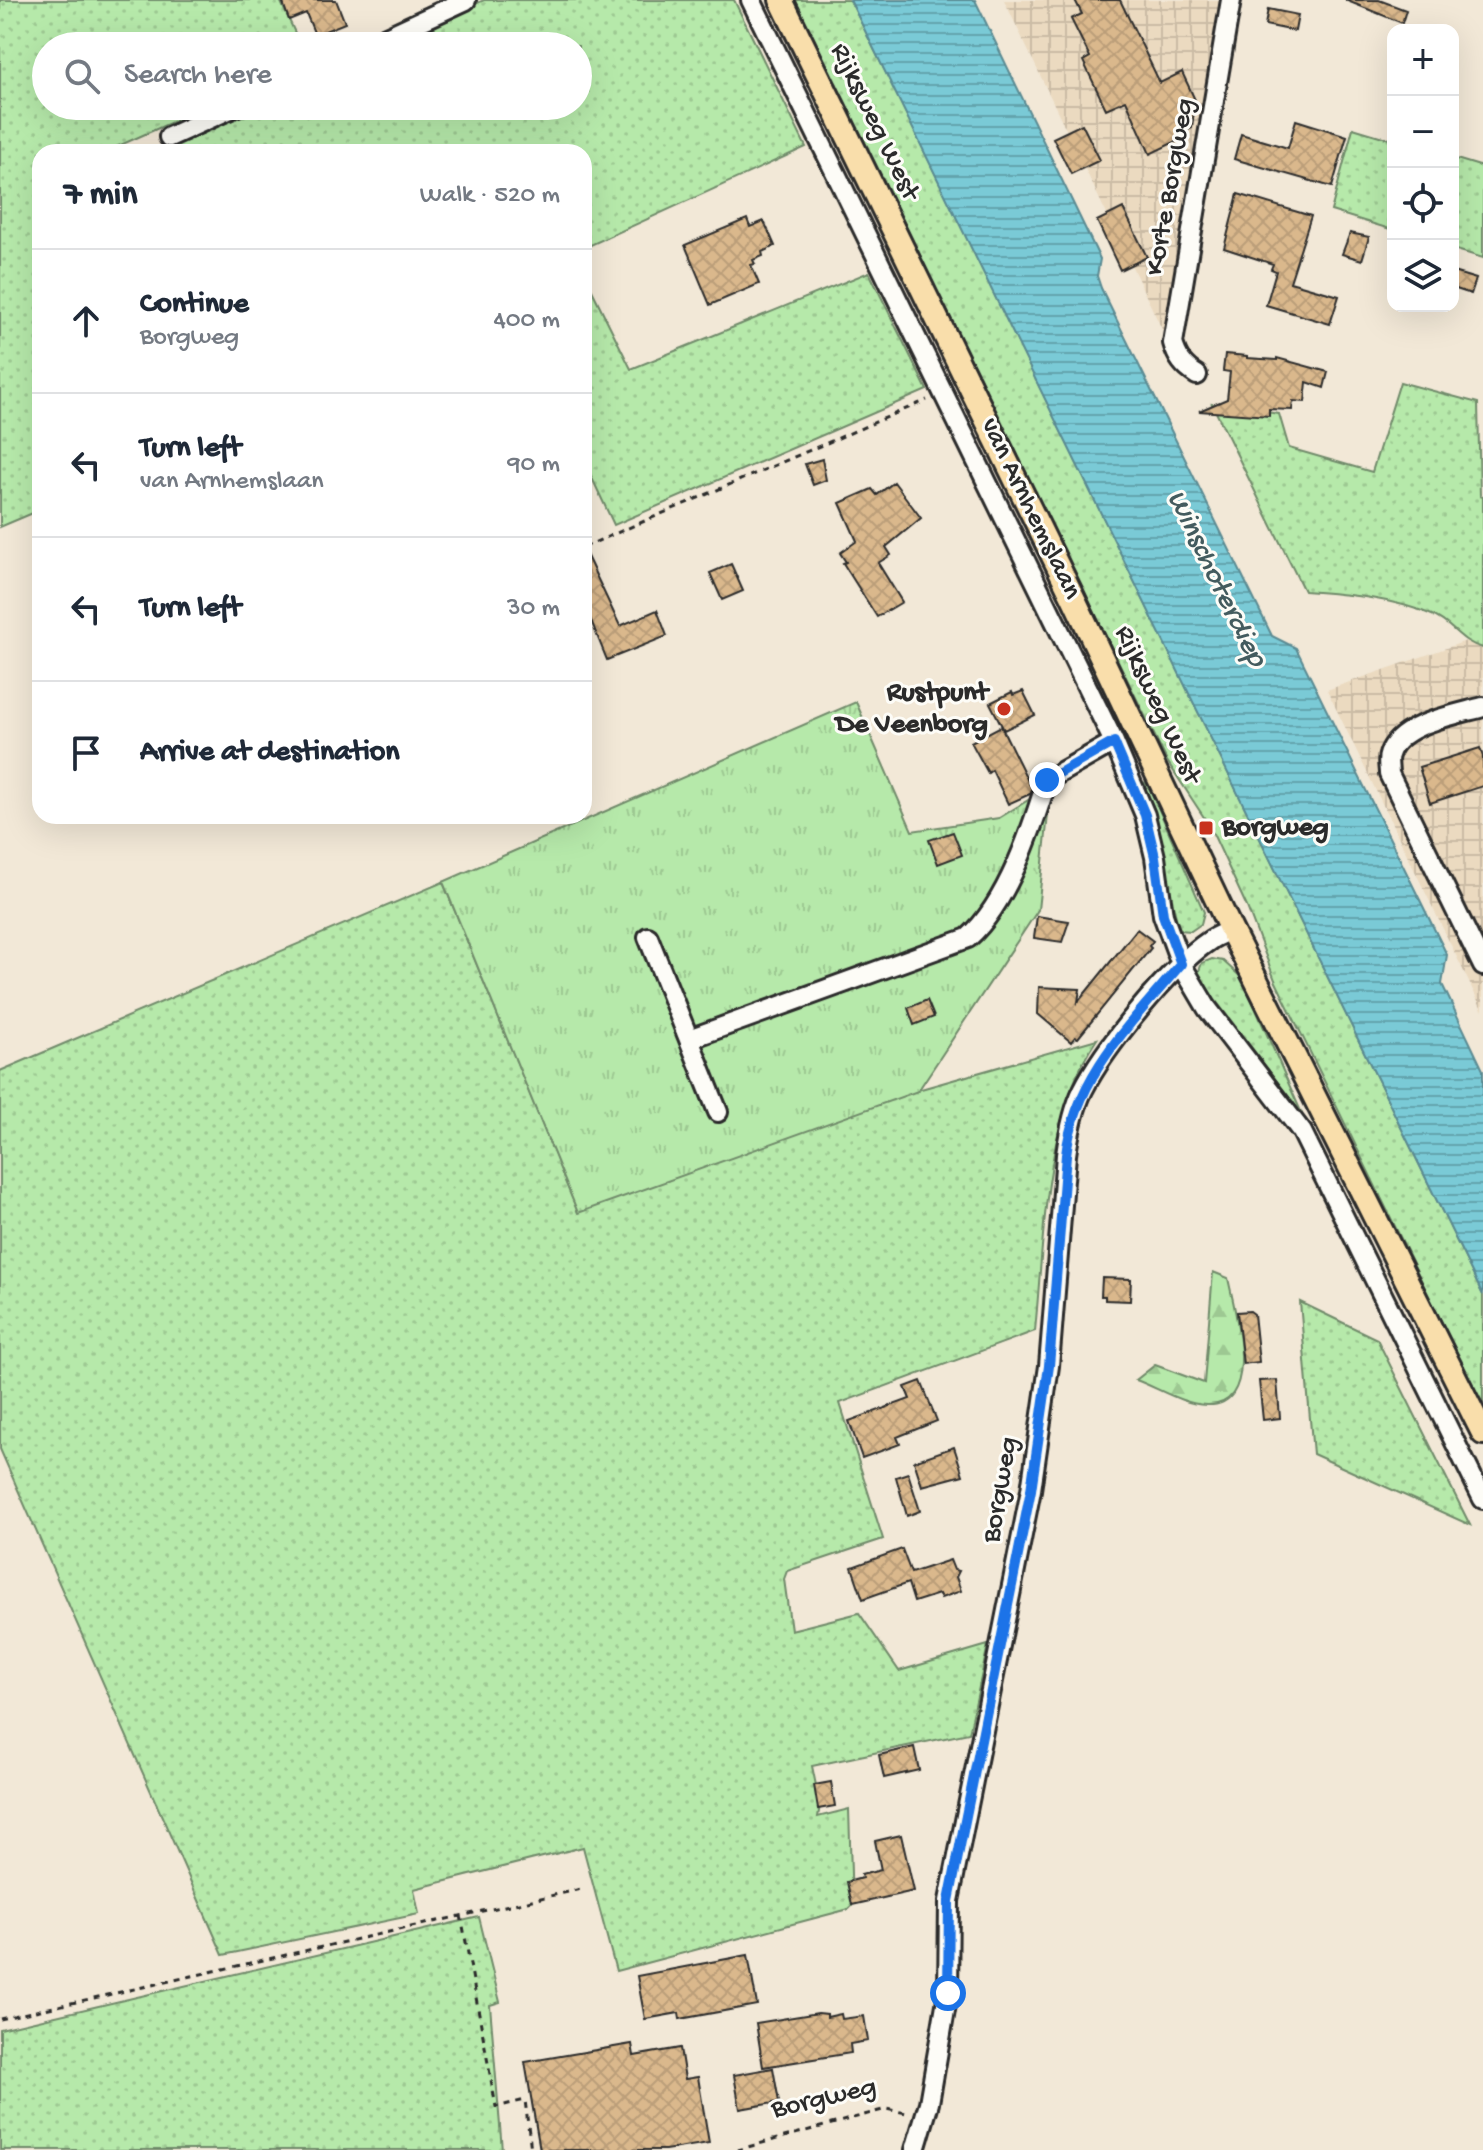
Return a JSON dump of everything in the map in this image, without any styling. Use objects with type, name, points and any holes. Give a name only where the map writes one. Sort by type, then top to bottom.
[{"type":"main road","name":"Rijksweg West","points":[[781,0],[1073,597],[1231,930],[1483,1433]]},
{"type":"street","points":[[397,32],[466,0]]},
{"type":"street","name":"van Arnhemslaan","points":[[751,0],[941,394],[1114,742],[1145,815],[1155,857],[1163,915],[1181,964]]},
{"type":"street","name":"Korte Borgweg","points":[[1197,375],[1187,369],[1176,355],[1173,343],[1231,0]]},
{"type":"street","points":[[169,137],[206,120]]},
{"type":"street","points":[[1483,707],[1409,730],[1396,741],[1388,756],[1389,774],[1483,966]]},
{"type":"street","points":[[689,1039],[968,938],[983,925],[1027,843],[1047,780],[1114,742]]},
{"type":"street","name":"Borgweg","points":[[915,2150],[926,2116],[948,1993],[949,1901],[1031,1490],[1049,1366],[1065,1170],[1072,1122],[1083,1090],[1141,1009],[1181,964],[1210,939],[1231,930]]},
{"type":"street","points":[[648,937],[718,1112]]},
{"type":"street","points":[[1181,964],[1207,1008],[1302,1132],[1483,1499]]},
{"type":"path","points":[[592,544],[941,394]]},
{"type":"path","points":[[0,2019],[581,1889]]},
{"type":"path","points":[[461,1915],[496,2107],[525,2100],[531,2150]]},
{"type":"path","name":"Borgweg","points":[[737,2150],[886,2109],[926,2116]]},
{"type":"shaded area","points":[[1004,0],[1225,0],[1171,348]]},
{"type":"shaded area","points":[[1483,635],[1483,1011],[1327,690]]},
{"type":"green space","points":[[0,0],[280,0],[295,32],[32,32],[32,120],[177,120],[123,144],[32,144],[32,513],[0,527]]},
{"type":"green space","points":[[484,0],[734,0],[806,147],[592,244],[592,144],[175,144],[224,120],[592,120],[592,32],[414,32]]},
{"type":"green space","points":[[795,0],[850,0],[915,132],[1483,1295],[1483,1407],[1275,980],[1247,907],[1209,825],[1167,761]]},
{"type":"green space","points":[[1353,128],[1387,138],[1387,228],[1331,211]]},
{"type":"green space","points":[[1459,160],[1483,167],[1483,258],[1459,251]]},
{"type":"green space","points":[[869,272],[927,390],[614,525],[592,478],[592,290],[631,369]]},
{"type":"green space","points":[[1400,382],[1478,403],[1480,496],[1483,497],[1483,648],[1469,642],[1439,619],[1417,609],[1369,598],[1304,591],[1212,404],[1279,414],[1289,448],[1372,472]]},
{"type":"green space","points":[[856,702],[912,831],[999,818],[1051,786],[1038,910],[918,1091],[578,1213],[443,882],[576,824],[592,824],[592,817]]},
{"type":"green space","points":[[1144,782],[1150,789],[1204,912],[1201,924],[1191,931],[1179,930]]},
{"type":"green space","points":[[443,882],[578,1212],[921,1089],[1097,1039],[1079,1070],[1056,1141],[1035,1331],[840,1403],[883,1539],[787,1571],[784,1579],[791,1630],[859,1613],[899,1671],[988,1645],[969,1733],[812,1766],[820,1805],[818,1817],[849,1809],[852,1906],[849,1909],[616,1971],[583,1847],[414,1889],[419,1914],[223,1955],[0,1449],[0,1071]]},
{"type":"green space","points":[[1212,959],[1223,961],[1242,978],[1302,1114],[1197,976],[1202,963]]},
{"type":"green space","points":[[1213,1272],[1228,1278],[1239,1332],[1240,1374],[1235,1391],[1224,1402],[1206,1405],[1179,1399],[1136,1380],[1155,1365],[1204,1383]]},
{"type":"green space","points":[[1300,1302],[1377,1339],[1470,1525],[1313,1454]]},
{"type":"green space","points":[[479,1917],[500,2002],[490,2005],[502,2150],[0,2150],[0,2029]]},
{"type":"water","name":"Winschoterdiep","points":[[850,0],[975,0],[1100,259],[1097,276],[1101,288],[1272,636],[1296,648],[1447,955],[1442,984],[1483,1070],[1483,1295]]},
{"type":"building","points":[[282,0],[336,0],[345,23],[322,32],[314,32],[306,13],[289,20]]},
{"type":"building","points":[[1075,0],[1120,0],[1160,83],[1182,72],[1195,100],[1192,128],[1181,133],[1183,138],[1150,154],[1126,100],[1106,109],[1083,61],[1090,57],[1071,19],[1082,14]]},
{"type":"building","points":[[1345,0],[1379,0],[1406,10],[1402,23]]},
{"type":"building","points":[[1268,9],[1298,15],[1295,31],[1265,25]]},
{"type":"building","points":[[1296,120],[1347,136],[1332,187],[1234,159],[1241,134],[1288,148]]},
{"type":"building","points":[[1082,124],[1100,160],[1071,174],[1053,138]]},
{"type":"building","points":[[1238,194],[1311,216],[1290,282],[1339,296],[1330,324],[1266,305],[1276,271],[1271,269],[1273,264],[1224,248]]},
{"type":"building","points":[[1123,208],[1147,257],[1120,270],[1097,221]]},
{"type":"building","points":[[747,219],[750,227],[764,221],[775,246],[753,260],[755,264],[751,265],[759,284],[710,305],[685,245]]},
{"type":"building","points":[[1350,233],[1369,237],[1362,260],[1342,254]]},
{"type":"building","points":[[1459,274],[1476,279],[1471,294],[1459,290]]},
{"type":"building","points":[[1225,354],[1277,358],[1328,372],[1324,388],[1307,382],[1305,402],[1293,401],[1292,410],[1269,409],[1269,416],[1199,411],[1227,399],[1230,372],[1223,371]]},
{"type":"building","points":[[822,459],[826,480],[813,485],[805,464]]},
{"type":"building","points":[[894,482],[921,518],[886,547],[891,555],[878,563],[902,602],[877,617],[843,563],[846,562],[840,553],[857,541],[840,503],[872,489],[877,495]]},
{"type":"building","points":[[731,564],[743,591],[722,600],[710,573]]},
{"type":"building","points":[[592,567],[620,626],[657,610],[667,636],[607,660],[592,623]]},
{"type":"building","points":[[1023,691],[1035,715],[1004,730],[990,703],[1012,692],[1013,695]]},
{"type":"building","points":[[1001,726],[1032,789],[1030,794],[1008,804],[992,770],[988,773],[971,742]]},
{"type":"building","points":[[1480,748],[1483,786],[1430,803],[1419,767]]},
{"type":"building","points":[[953,832],[962,855],[938,864],[929,840]]},
{"type":"building","points":[[1037,916],[1069,921],[1062,942],[1034,938]]},
{"type":"building","points":[[1137,929],[1153,941],[1149,946],[1151,948],[1078,1038],[1071,1042],[1038,1014],[1039,987],[1080,989],[1078,1002]]},
{"type":"building","points":[[927,1000],[934,1017],[914,1025],[908,1008]]},
{"type":"building","points":[[1102,1278],[1131,1279],[1130,1301],[1105,1300],[1105,1296],[1101,1296]]},
{"type":"building","points":[[1250,1311],[1254,1314],[1259,1362],[1243,1364],[1237,1312]]},
{"type":"building","points":[[1277,1380],[1280,1418],[1263,1420],[1259,1381]]},
{"type":"building","points":[[921,1381],[937,1421],[897,1437],[900,1444],[862,1458],[849,1421],[910,1399],[905,1387]]},
{"type":"building","points":[[954,1447],[963,1475],[922,1486],[914,1461]]},
{"type":"building","points":[[908,1473],[920,1511],[907,1516],[896,1477]]},
{"type":"building","points":[[902,1549],[911,1573],[950,1560],[954,1570],[959,1571],[956,1577],[961,1591],[914,1602],[908,1583],[863,1599],[852,1567]]},
{"type":"building","points":[[914,1747],[919,1770],[884,1778],[879,1755]]},
{"type":"building","points":[[831,1782],[835,1806],[818,1809],[814,1785]]},
{"type":"building","points":[[901,1835],[914,1891],[852,1905],[847,1882],[881,1870],[875,1841]]},
{"type":"building","points":[[748,1955],[757,2005],[680,2019],[679,2013],[645,2019],[637,1976]]},
{"type":"building","points":[[827,2014],[827,2017],[841,2014],[842,2019],[864,2016],[868,2041],[850,2044],[851,2053],[763,2067],[756,2023]]},
{"type":"building","points":[[632,2044],[634,2056],[680,2048],[685,2079],[698,2077],[709,2143],[665,2150],[540,2150],[525,2062]]},
{"type":"building","points":[[773,2068],[779,2102],[740,2109],[734,2075]]},
{"type":"place","name":"Rustpunt De Veenborg","points":[[1004,709]]},
{"type":"place","name":"Borgweg","points":[[1206,828]]},
{"type":"route","points":[[948,1993],[949,1901],[1031,1490],[1049,1366],[1068,1139],[1083,1090],[1093,1074],[1141,1009],[1181,964],[1163,915],[1155,857],[1145,815],[1114,742],[1047,780]]}]
